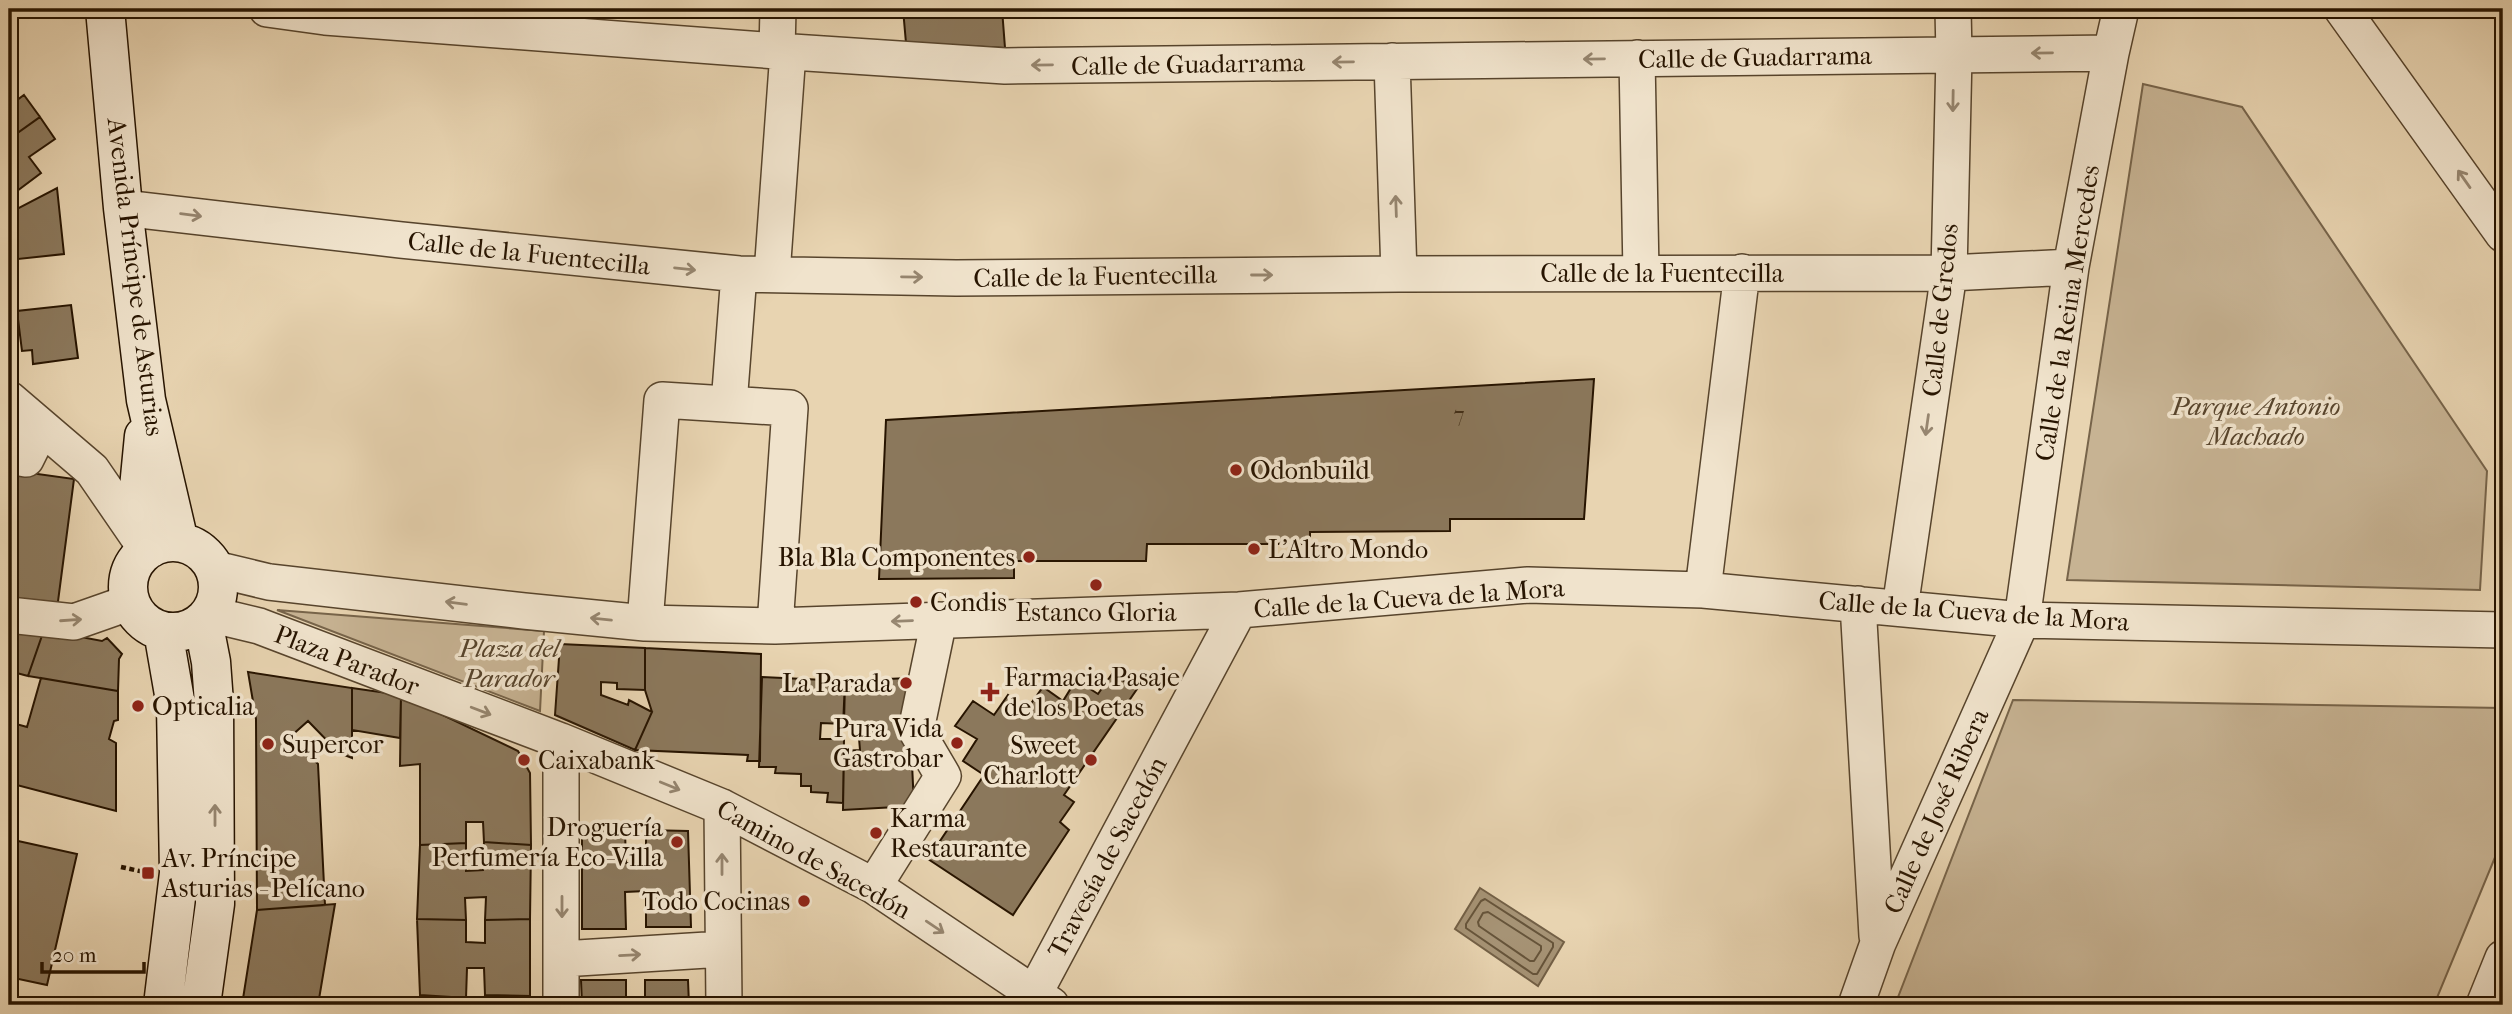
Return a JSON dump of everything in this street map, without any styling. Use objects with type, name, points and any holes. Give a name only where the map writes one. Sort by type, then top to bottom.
[{"type":"street","name":"Avenida Príncipe de Asturias","points":[[105,9],[159,547]]},
{"type":"street","name":"Calle de Guadarrama","points":[[267,9],[325,17],[1005,66],[2111,53]]},
{"type":"street","points":[[729,404],[780,163],[783,52],[778,9]]},
{"type":"street","name":"Calle de Gredos","points":[[1900,608],[1949,273],[1953,9]]},
{"type":"street","name":"Calle de la Reina Mercedes","points":[[2022,620],[2071,267],[2121,9]]},
{"type":"street","points":[[2342,9],[2503,234]]},
{"type":"street","points":[[1637,58],[1641,273]]},
{"type":"street","points":[[1392,61],[1399,274]]},
{"type":"street","name":"Calle de la Fuentecilla","points":[[123,208],[401,240],[755,274],[956,278],[1949,273],[2071,267]]},
{"type":"street","points":[[1703,590],[1742,272]]},
{"type":"street","points":[[146,400],[138,498],[159,547]]},
{"type":"street","points":[[645,623],[662,400],[790,408],[775,626]]},
{"type":"street","points":[[20,410],[92,470],[159,547]]},
{"type":"street","points":[[9,456],[26,459],[34,443],[20,410]]},
{"type":"street","points":[[92,470],[143,454]]},
{"type":"street","points":[[159,547],[194,547],[206,556],[215,569],[219,584],[216,600],[206,618],[184,630],[163,631],[149,626],[138,615],[131,602],[128,582],[135,562],[159,547]]},
{"type":"street","name":"Plaza Parador","points":[[215,569],[269,582],[524,611]]},
{"type":"street","name":"Calle de la Cueva de la Mora","points":[[524,611],[645,623],[775,626],[1239,610],[1528,585],[1703,590],[2022,620],[2503,630]]},
{"type":"street","points":[[9,615],[74,622],[131,602]]},
{"type":"street","points":[[1858,604],[1878,943]]},
{"type":"street","name":"Travesía de Sacedón","points":[[1042,1000],[1239,610]]},
{"type":"street","points":[[201,1005],[215,904],[214,703],[206,618]]},
{"type":"street","name":"Plaza Parador","points":[[206,618],[259,626],[561,741]]},
{"type":"street","points":[[874,886],[943,776],[916,730],[939,620]]},
{"type":"street","name":"Calle de José Ribera","points":[[1856,1005],[1878,943],[2022,620]]},
{"type":"street","points":[[163,631],[176,706],[164,873],[163,1005]]},
{"type":"street","points":[[561,741],[562,1005]]},
{"type":"street","name":"Camino de Sacedón","points":[[561,741],[722,807],[874,886],[1042,1000]]},
{"type":"street","points":[[722,807],[724,1005]]},
{"type":"street","points":[[562,958],[723,949]]},
{"type":"street","points":[[2484,1005],[2503,958]]},
{"type":"path","points":[[121,867],[164,873]]},
{"type":"green space","name":"Parque Antonio Machado","points":[[2143,84],[2242,107],[2487,471],[2480,590],[2067,580]]},
{"type":"green space","name":"Plaza del Parador","points":[[277,610],[544,631],[540,711]]},
{"type":"green space","points":[[2013,700],[2503,708],[2503,838],[2434,1005],[1895,1005]]},
{"type":"water","points":[[1480,888],[1564,942],[1538,986],[1455,929]]},
{"type":"building","points":[[9,9],[29,9],[9,22]]},
{"type":"building","points":[[903,9],[1002,9],[1005,48],[906,43]]},
{"type":"building","points":[[24,95],[40,117],[9,139],[9,106]]},
{"type":"building","points":[[40,117],[55,139],[29,157],[41,173],[9,197],[9,139]]},
{"type":"building","points":[[57,188],[64,254],[9,260],[9,213]]},
{"type":"building","points":[[71,305],[78,358],[33,364],[32,350],[22,351],[17,311]]},
{"type":"building","name":"Odonbuild","points":[[1594,379],[1584,519],[1450,519],[1450,531],[1310,532],[1310,544],[1147,544],[1146,561],[1014,561],[1014,578],[879,579],[886,420]]},
{"type":"building","points":[[9,470],[74,479],[57,609],[9,602]]},
{"type":"building","points":[[9,627],[44,630],[28,676],[9,671]]},
{"type":"building","points":[[44,630],[102,641],[107,638],[122,654],[119,659],[118,691],[28,676]]},
{"type":"building","points":[[560,644],[645,648],[645,690],[617,689],[617,683],[601,682],[601,695],[628,705],[629,700],[652,712],[635,750],[555,715]]},
{"type":"building","points":[[645,648],[761,654],[760,761],[747,761],[748,755],[635,750],[652,712],[645,690]]},
{"type":"building","points":[[248,672],[352,688],[352,758],[339,753],[308,721],[290,737],[318,764],[325,905],[257,910],[256,719]]},
{"type":"building","points":[[1112,674],[1137,689],[1064,795],[1074,802],[1060,822],[1069,830],[1013,915],[928,859],[984,775],[963,761],[977,739],[955,726],[973,701],[994,715],[1008,695],[1027,709],[1043,687],[1063,701],[1076,680],[1098,694]]},
{"type":"building","points":[[762,677],[845,681],[844,724],[821,723],[820,739],[844,739],[843,803],[827,802],[828,793],[811,792],[811,786],[801,786],[801,774],[775,773],[776,767],[759,767]]},
{"type":"building","points":[[41,678],[118,691],[118,720],[114,721],[109,739],[116,743],[116,811],[9,783],[9,722],[27,727]]},
{"type":"building","points":[[908,678],[914,806],[843,810],[844,751],[860,750],[858,726],[843,727],[845,681]]},
{"type":"building","points":[[352,688],[401,695],[400,738],[352,730]]},
{"type":"building","points":[[401,695],[518,751],[530,773],[531,845],[484,842],[483,822],[466,822],[466,843],[420,845],[420,764],[400,766]]},
{"type":"building","points":[[625,830],[626,863],[646,863],[646,830],[688,831],[691,927],[646,927],[646,891],[625,892],[626,929],[582,929],[582,831]]},
{"type":"building","points":[[9,839],[77,854],[47,985],[9,977]]},
{"type":"building","points":[[484,842],[531,845],[530,919],[485,920],[486,897],[465,898],[466,920],[417,919],[420,845],[466,843],[466,871],[483,870]]},
{"type":"building","points":[[335,904],[318,1005],[242,1005],[257,910]]},
{"type":"building","points":[[417,919],[466,920],[466,942],[485,943],[485,920],[530,919],[530,996],[485,995],[484,968],[467,968],[466,998],[420,995]]},
{"type":"building","points":[[581,980],[626,980],[626,1003],[645,1004],[645,980],[688,980],[689,1005],[582,1005]]},
{"type":"building","points":[[420,995],[466,998],[466,1005],[420,1005]]},
{"type":"building","points":[[485,995],[530,996],[530,1005],[484,1005]]},
{"type":"place","name":"Odonbuild","points":[[1236,470]]},
{"type":"place","name":"L'Altro Mondo","points":[[1254,549]]},
{"type":"place","name":"Bla Bla Componentes","points":[[1029,557]]},
{"type":"place","name":"Estanco Gloria","points":[[1096,585]]},
{"type":"place","name":"Condis","points":[[916,602]]},
{"type":"place","name":"La Parada","points":[[906,683]]},
{"type":"place","name":"Farmacia Pasaje de los Poetas","points":[[990,692]]},
{"type":"place","name":"Opticalia","points":[[138,706]]},
{"type":"place","name":"Pura Vida Gastrobar","points":[[957,743]]},
{"type":"place","name":"Supercor","points":[[268,744]]},
{"type":"place","name":"Caixabank","points":[[524,760]]},
{"type":"place","name":"Sweet Charlott","points":[[1091,760]]},
{"type":"place","name":"Karma Restaurante","points":[[876,833]]},
{"type":"place","name":"Droguería Perfumería Eco-Villa","points":[[677,842]]},
{"type":"place","name":"Av. Príncipe Asturias - Pelícano","points":[[148,873]]},
{"type":"place","name":"Todo Cocinas","points":[[804,901]]}]
